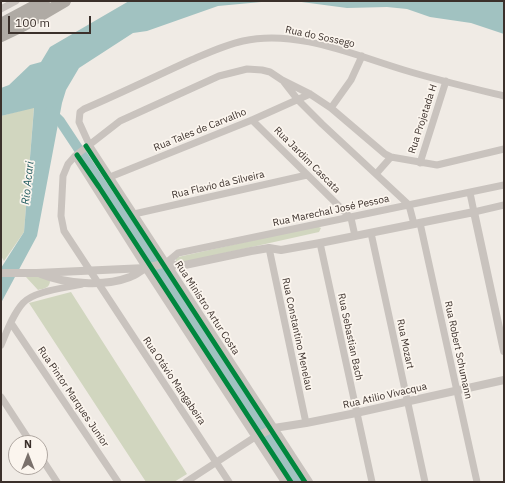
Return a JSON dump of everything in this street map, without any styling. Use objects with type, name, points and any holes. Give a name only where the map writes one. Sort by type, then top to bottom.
[{"type":"highway","points":[[1,24],[44,1]]},
{"type":"highway","points":[[1,36],[24,25],[66,1]]},
{"type":"street","points":[[1,9],[16,1]]},
{"type":"street","name":"Rua do Sossego","points":[[87,146],[78,118],[80,112],[84,109],[207,54],[242,41],[282,38],[327,46],[404,70],[504,96]]},
{"type":"street","points":[[331,108],[351,80],[362,56]]},
{"type":"street","name":"Rua Otávio Mangabeira","points":[[229,482],[102,291],[101,282],[88,270],[64,231],[61,222],[63,176],[68,164],[76,155],[112,126],[128,116],[219,76],[238,70],[254,69],[270,72],[282,80],[310,94],[331,108],[385,154],[391,157]]},
{"type":"street","points":[[282,80],[298,100],[409,205]]},
{"type":"street","name":"Rua Projetada H","points":[[420,163],[446,81]]},
{"type":"street","name":"Rua Tales de Carvalho","points":[[110,178],[252,120],[310,94]]},
{"type":"street","name":"Rua Jardim Cascata","points":[[252,120],[351,218]]},
{"type":"street","name":"Rua Ministro Artur Costa","points":[[87,146],[134,214],[163,263],[309,482]]},
{"type":"street","points":[[376,174],[391,157],[437,165],[504,149]]},
{"type":"street","points":[[76,155],[285,482]]},
{"type":"street","name":"Rua Flavio da Silveira","points":[[134,214],[306,175]]},
{"type":"street","name":"Rua Marechal José Pessoa","points":[[1,273],[37,273],[53,275],[86,283],[131,277],[149,267],[163,263],[178,252],[351,218],[504,185]]},
{"type":"street","points":[[470,193],[504,351]]},
{"type":"street","name":"Rua Robert Schumann","points":[[409,205],[417,223],[457,390],[477,482]]},
{"type":"street","name":"Rua Marechal José Pessoa","points":[[163,263],[180,266],[269,248],[281,250],[504,205]]},
{"type":"street","points":[[351,218],[355,236]]},
{"type":"street","name":"Rua Mozart","points":[[370,233],[425,482]]},
{"type":"street","name":"Rua Sebastian Bach","points":[[320,243],[372,482]]},
{"type":"street","name":"Rua Constantino Menelau","points":[[269,248],[306,424]]},
{"type":"street","name":"Rua Marechal José Pessoa","points":[[53,275],[88,270],[149,267]]},
{"type":"street","points":[[50,291],[54,287],[53,275]]},
{"type":"street","points":[[1,345],[11,323],[22,304],[27,299],[50,291],[86,283]]},
{"type":"street","name":"Rua Pintor Marques Junior","points":[[11,323],[115,481]]},
{"type":"street","name":"Rua Atilio Vivacqua","points":[[272,428],[306,424],[504,380]]},
{"type":"street","points":[[1,397],[27,435]]},
{"type":"street","points":[[186,482],[257,436],[272,428]]},
{"type":"street","points":[[48,468],[57,482]]},
{"type":"green space","points":[[34,107],[24,232],[4,261],[1,256],[1,116]]},
{"type":"green space","points":[[317,226],[321,228],[319,232],[180,263],[176,262],[176,258],[178,257]]},
{"type":"green space","points":[[26,277],[44,277],[50,281],[50,283],[46,288],[38,290]]},
{"type":"green space","points":[[71,292],[187,474],[174,482],[146,482],[29,303]]},
{"type":"water","name":"Rio Acari","points":[[129,1],[272,1],[218,6],[147,31],[133,33],[79,68],[66,90],[62,103],[37,236],[1,303],[1,268],[24,232],[34,108],[1,116],[1,88],[9,85],[30,65],[41,62],[50,47]]},
{"type":"water","points":[[294,1],[504,1],[504,34],[471,23],[430,17],[407,9],[387,7],[347,8]]},
{"type":"waterway","points":[[50,111],[60,121],[299,482]]},
{"type":"cycle path","points":[[86,146],[305,482]]},
{"type":"cycle path","points":[[77,155],[291,482]]}]
